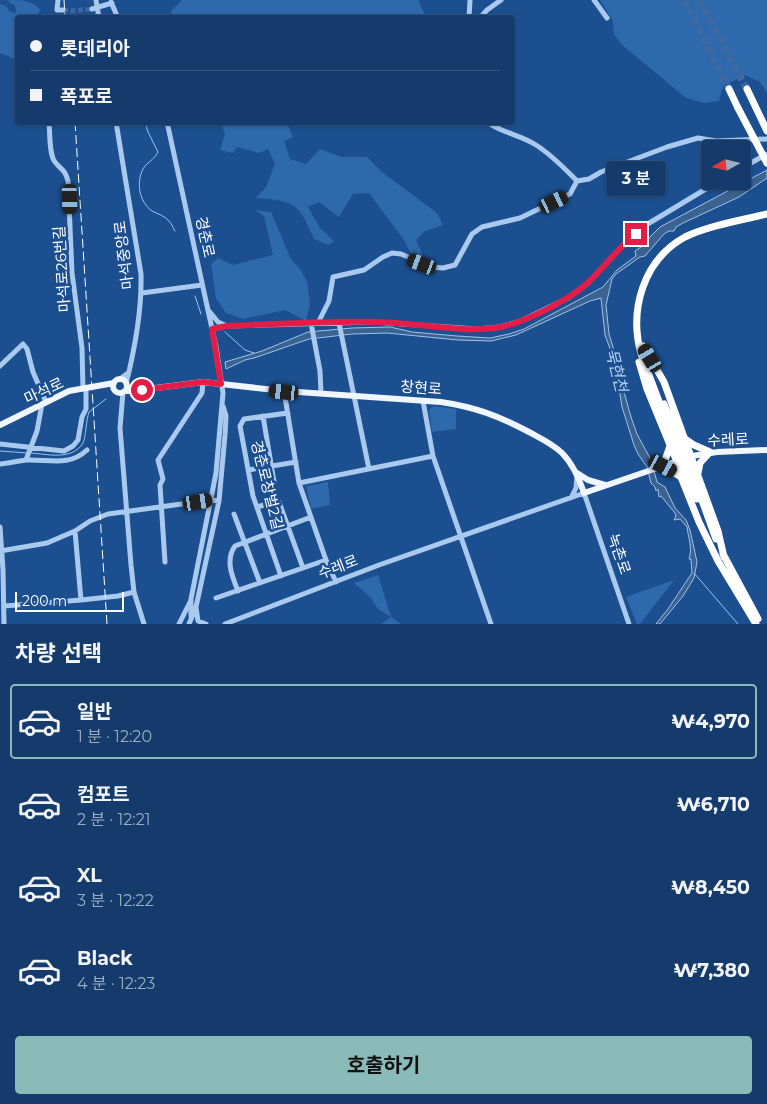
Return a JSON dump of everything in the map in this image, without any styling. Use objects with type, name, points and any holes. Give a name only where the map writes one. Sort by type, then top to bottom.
[{"type":"highway","points":[[746,89],[767,130]]},
{"type":"highway","points":[[730,90],[767,163]]},
{"type":"highway","points":[[765,624],[758,622],[736,591],[716,550],[637,340],[636,322],[640,295],[646,279],[663,254],[685,238],[700,232],[767,214]]},
{"type":"highway","points":[[758,622],[724,556],[686,473],[677,462],[676,447],[648,365],[639,327],[643,296],[649,280],[665,258],[685,242],[702,235],[767,219]]},
{"type":"highway","points":[[643,346],[664,382],[698,473],[718,531],[724,556]]},
{"type":"highway","points":[[684,438],[710,452],[700,463],[698,473]]},
{"type":"highway","points":[[676,447],[663,466],[686,473]]},
{"type":"main road","points":[[120,379],[123,392],[114,383],[120,379]]},
{"type":"main road","points":[[100,386],[123,392],[203,382],[221,384]]},
{"type":"main road","name":"마석로","points":[[0,425],[69,391],[114,383]]},
{"type":"main road","name":"창현로","points":[[221,384],[284,392],[321,393],[465,405],[503,418],[545,440],[562,452],[576,473],[584,493]]},
{"type":"main road","name":"수레로","points":[[584,493],[692,456],[710,452],[767,450]]},
{"type":"main road","points":[[576,473],[605,486]]},
{"type":"street","points":[[58,0],[60,10],[58,15]]},
{"type":"street","points":[[96,0],[95,9],[98,15]]},
{"type":"street","points":[[469,15],[470,0]]},
{"type":"street","points":[[483,15],[501,0]]},
{"type":"street","points":[[594,0],[607,18]]},
{"type":"street","points":[[95,9],[111,2],[117,15]]},
{"type":"street","name":"마석로26번길","points":[[49,125],[54,162],[66,173],[68,181],[72,274],[82,348],[86,409],[82,417],[78,440],[74,447]]},
{"type":"street","name":"마석중앙로","points":[[117,125],[140,260],[142,293],[130,370],[123,392],[120,428],[134,592],[144,624]]},
{"type":"street","name":"경춘로","points":[[168,125],[208,309],[221,384]]},
{"type":"street","points":[[491,125],[536,144],[555,159],[577,182]]},
{"type":"street","points":[[318,323],[329,301],[333,277],[364,270],[392,253],[401,254],[432,267],[443,268],[455,265],[472,234],[482,227],[520,218],[570,194],[577,182],[589,179],[601,172],[667,147],[698,138],[716,141],[767,139]]},
{"type":"street","points":[[751,163],[767,154]]},
{"type":"street","points":[[212,329],[227,326],[311,323],[339,325],[394,322],[476,329],[500,327],[521,321],[568,298],[587,284],[626,242],[646,226],[704,190]]},
{"type":"street","points":[[142,293],[202,285]]},
{"type":"street","points":[[208,309],[218,322],[227,326]]},
{"type":"street","points":[[311,323],[320,371],[321,393]]},
{"type":"street","points":[[339,325],[369,469]]},
{"type":"street","points":[[0,366],[23,344],[27,349],[44,403],[37,431],[27,458]]},
{"type":"street","points":[[120,379],[130,370]]},
{"type":"street","points":[[165,562],[160,485],[163,479],[158,460],[202,393],[203,382]]},
{"type":"street","points":[[191,616],[196,607],[219,501],[226,416],[221,384]]},
{"type":"street","points":[[284,392],[299,482],[326,560],[336,582]]},
{"type":"street","points":[[423,401],[433,456],[491,624]]},
{"type":"street","points":[[189,624],[191,599],[212,500],[223,403]]},
{"type":"street","name":"경춘로창벌2길","points":[[281,576],[257,507],[241,433],[241,422],[244,419],[288,413]]},
{"type":"street","name":"경춘로창벌2길","points":[[263,416],[274,482]]},
{"type":"street","points":[[0,444],[64,451],[74,447],[80,454]]},
{"type":"street","points":[[0,464],[27,458],[69,460],[87,450]]},
{"type":"street","points":[[299,482],[433,456]]},
{"type":"street","points":[[248,470],[296,462]]},
{"type":"street","points":[[571,498],[576,488],[576,473]]},
{"type":"street","name":"수레로","points":[[225,624],[379,565],[584,493]]},
{"type":"street","name":"녹촌로","points":[[584,493],[629,624]]},
{"type":"street","points":[[1,551],[39,545],[75,531],[101,516],[212,500],[219,501]]},
{"type":"street","points":[[257,507],[279,502],[303,568]]},
{"type":"street","points":[[234,514],[260,583]]},
{"type":"street","points":[[238,591],[231,570],[230,555],[235,546],[311,517]]},
{"type":"street","points":[[0,527],[4,624]]},
{"type":"street","points":[[75,531],[80,600]]},
{"type":"street","points":[[216,598],[326,560]]},
{"type":"street","points":[[4,606],[118,596],[134,592]]},
{"type":"street","points":[[179,624],[191,599]]},
{"type":"street","points":[[196,607],[198,621],[206,624]]},
{"type":"shaded area","points":[[7,0],[26,1],[41,10],[38,15],[15,15],[15,59],[0,53],[0,4],[6,6],[10,12],[16,13],[15,5]]},
{"type":"shaded area","points":[[182,0],[418,0],[425,15],[172,15],[171,11]]},
{"type":"shaded area","points":[[600,0],[767,0],[767,93],[760,82],[745,75],[723,86],[719,101],[704,103],[686,98],[621,44],[614,34],[613,21]]},
{"type":"shaded area","points":[[222,125],[288,125],[293,137],[284,141],[290,159],[306,164],[320,149],[341,157],[367,157],[382,172],[437,213],[443,225],[425,231],[416,240],[424,258],[412,256],[404,240],[369,193],[353,194],[339,217],[319,202],[308,207],[320,228],[334,241],[329,245],[314,239],[304,217],[294,206],[279,200],[256,198],[266,187],[275,164],[268,149],[259,153],[237,147],[233,153],[220,150],[225,134]]},
{"type":"shaded area","points":[[255,210],[271,212],[291,259],[307,281],[310,304],[306,321],[285,310],[243,319],[226,313],[216,298],[211,264],[218,258],[233,265],[273,255],[264,216]]},
{"type":"shaded area","points":[[434,406],[456,409],[456,429],[432,432],[429,409]]},
{"type":"shaded area","points":[[328,482],[330,505],[311,509],[306,486]]},
{"type":"shaded area","points":[[378,575],[391,617],[378,609],[371,598],[354,583]]},
{"type":"shaded area","points":[[674,580],[640,624],[637,624],[626,597]]},
{"type":"shaded area","points":[[391,617],[401,624],[381,624]]},
{"type":"water","points":[[767,170],[767,178],[751,189],[751,179]]},
{"type":"water","name":"묵현천","points":[[729,190],[749,190],[739,197],[683,223],[676,227],[674,231],[664,234],[645,256],[640,257],[616,274],[612,279],[606,305],[609,334],[637,434],[651,460],[657,482],[665,487],[675,508],[686,520],[697,562],[694,578],[683,596],[660,624],[656,624],[692,573],[691,559],[689,559],[690,543],[687,527],[680,519],[674,520],[675,513],[661,496],[659,497],[658,489],[656,491],[651,483],[647,467],[634,445],[622,407],[620,394],[616,388],[616,365],[605,335],[601,298],[590,301],[516,335],[491,341],[458,340],[387,333],[352,334],[309,339],[245,360],[226,369],[225,362],[262,351],[308,332],[390,327],[412,332],[490,338],[509,334],[524,329],[603,287],[617,270],[636,256],[635,251],[647,243],[649,238],[660,227]]},
{"type":"waterway","points":[[146,125],[158,152],[143,169],[139,186],[140,192],[148,207],[167,219],[175,231]]},
{"type":"waterway","points":[[195,296],[201,314]]},
{"type":"waterway","points":[[225,332],[245,350],[254,353]]},
{"type":"waterway","points":[[31,453],[59,455],[78,449],[84,440],[89,412],[106,399]]},
{"type":"waterway","points":[[0,451],[27,453]]},
{"type":"waterway","points":[[694,573],[738,624]]},
{"type":"tunnel","points":[[684,0],[729,89]]},
{"type":"tunnel","points":[[699,0],[747,89]]},
{"type":"tunnel","points":[[63,10],[92,9]]},
{"type":"railway","points":[[64,0],[65,15]]},
{"type":"railway","points":[[75,125],[107,624]]},
{"type":"route","points":[[142,390],[203,382],[221,384],[212,329],[227,326],[394,322],[476,329],[500,327],[521,321],[568,298],[587,284],[626,242],[636,234]]}]
